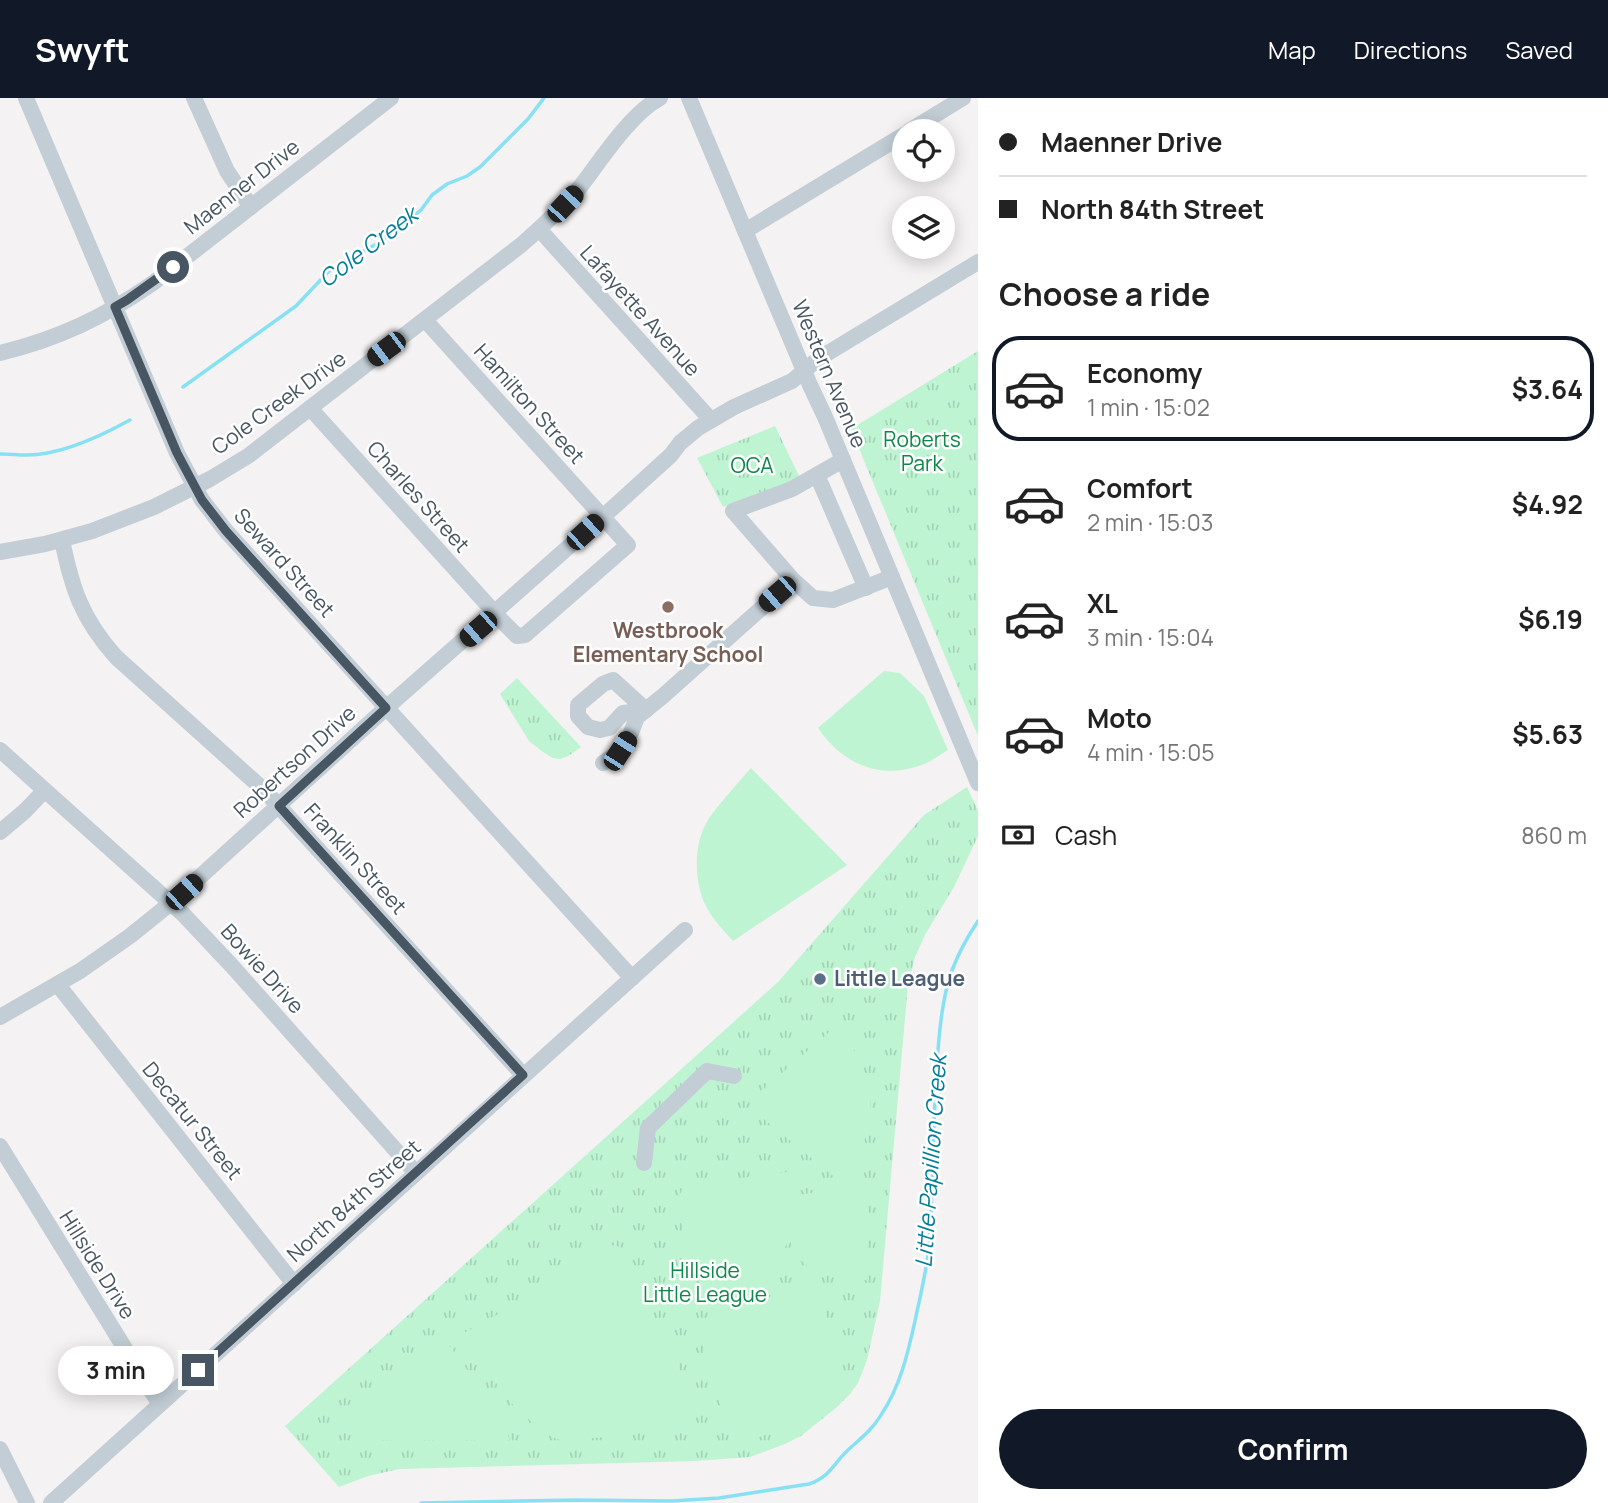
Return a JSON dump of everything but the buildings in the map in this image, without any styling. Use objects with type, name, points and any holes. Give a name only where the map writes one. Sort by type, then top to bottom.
[{"type":"street","name":"Seward Street","points":[[26,98],[177,453],[202,500],[226,531],[632,978]]},
{"type":"street","points":[[194,98],[227,171],[251,207]]},
{"type":"street","name":"Maenner Drive","points":[[0,353],[45,341],[102,316],[153,283],[251,207],[370,104],[391,98]]},
{"type":"street","name":"Cole Creek Drive","points":[[0,551],[62,540],[130,517],[195,487],[248,456],[539,229],[577,190],[640,112],[660,98]]},
{"type":"street","name":"Western Avenue","points":[[689,98],[978,783]]},
{"type":"street","points":[[929,119],[964,98]]},
{"type":"street","points":[[745,230],[892,142]]},
{"type":"street","name":"Lafayette Avenue","points":[[539,229],[711,420]]},
{"type":"street","name":"Robertson Drive","points":[[0,1017],[58,985],[110,950],[171,903],[386,708],[496,613],[698,428],[734,407],[792,382],[818,359],[978,262]]},
{"type":"street","name":"Hamilton Street","points":[[425,320],[628,545],[525,635],[517,636],[496,613]]},
{"type":"street","name":"Charles Street","points":[[310,408],[496,613]]},
{"type":"street","points":[[843,460],[792,489],[733,511],[793,580],[813,598],[833,600],[892,577]]},
{"type":"street","points":[[817,475],[866,588]]},
{"type":"street","name":"Franklin Street","points":[[62,540],[78,600],[102,641],[116,657],[279,806],[523,1075]]},
{"type":"street","points":[[603,763],[620,751],[637,717],[793,580]]},
{"type":"street","name":"Bowie Drive","points":[[0,750],[183,914],[416,1173]]},
{"type":"street","points":[[0,832],[44,791]]},
{"type":"street","name":"North 84th Street","points":[[51,1503],[685,930]]},
{"type":"street","name":"Decatur Street","points":[[58,985],[294,1284]]},
{"type":"street","points":[[644,1163],[648,1128],[707,1071],[734,1076]]},
{"type":"street","name":"Hillside Drive","points":[[0,1146],[160,1404]]},
{"type":"street","points":[[0,1449],[27,1503]]},
{"type":"green space","name":"Roberts Park","points":[[978,351],[978,736],[851,429]]},
{"type":"green space","name":"OCA","points":[[775,426],[800,478],[723,507],[697,458]]},
{"type":"green space","points":[[884,671],[900,673],[924,696],[948,750],[919,766],[889,771],[861,765],[849,759],[827,740],[818,728]]},
{"type":"green space","points":[[517,678],[581,747],[560,759],[553,758],[529,741],[500,694]]},
{"type":"green space","points":[[751,768],[847,865],[733,941],[704,903],[697,876],[697,854],[706,823]]},
{"type":"green space","name":"Hillside Little League","points":[[967,787],[978,811],[978,836],[954,887],[926,933],[915,957],[908,984],[880,1301],[867,1360],[858,1383],[850,1394],[801,1436],[750,1457],[695,1461],[399,1469],[368,1476],[339,1487],[285,1426],[778,982],[924,815]]},
{"type":"green space","points":[[835,1027],[861,1063],[871,1103],[863,1143],[853,1162],[838,1180],[759,1115],[758,1094]]},
{"type":"green space","points":[[794,1171],[798,1195],[861,1185],[868,1193],[866,1280],[837,1276],[807,1265],[794,1253],[790,1237],[776,1263],[758,1282],[736,1295],[708,1304],[684,1236],[677,1200],[684,1186]]},
{"type":"green space","points":[[614,1245],[628,1250],[644,1297],[701,1413],[641,1433],[560,1440],[550,1436],[517,1410],[470,1349],[462,1334]]},
{"type":"green space","points":[[809,1280],[821,1302],[832,1336],[835,1389],[789,1425],[755,1438],[731,1443],[699,1333],[702,1326]]},
{"type":"green space","points":[[434,1343],[449,1345],[495,1408],[510,1440],[378,1440],[343,1409]]},
{"type":"waterway","name":"Cole Creek","points":[[183,387],[296,306],[328,272],[377,244],[421,210],[432,195],[480,167],[528,119],[544,98]]},
{"type":"waterway","name":"Cole Creek","points":[[0,454],[54,452],[94,438],[130,420]]},
{"type":"waterway","name":"Little Papillion Creek","points":[[421,1503],[672,1501],[719,1498],[809,1484],[827,1474],[878,1420],[903,1370],[929,1248],[936,1078],[943,1007],[955,962],[978,921]]},
{"type":"place","name":"Westbrook Elementary School","points":[[668,607]]},
{"type":"place","name":"Little League","points":[[820,979]]},
{"type":"route","points":[[173,267],[115,307],[186,472],[202,500],[226,531],[386,708],[279,806],[523,1075],[198,1370]]}]
